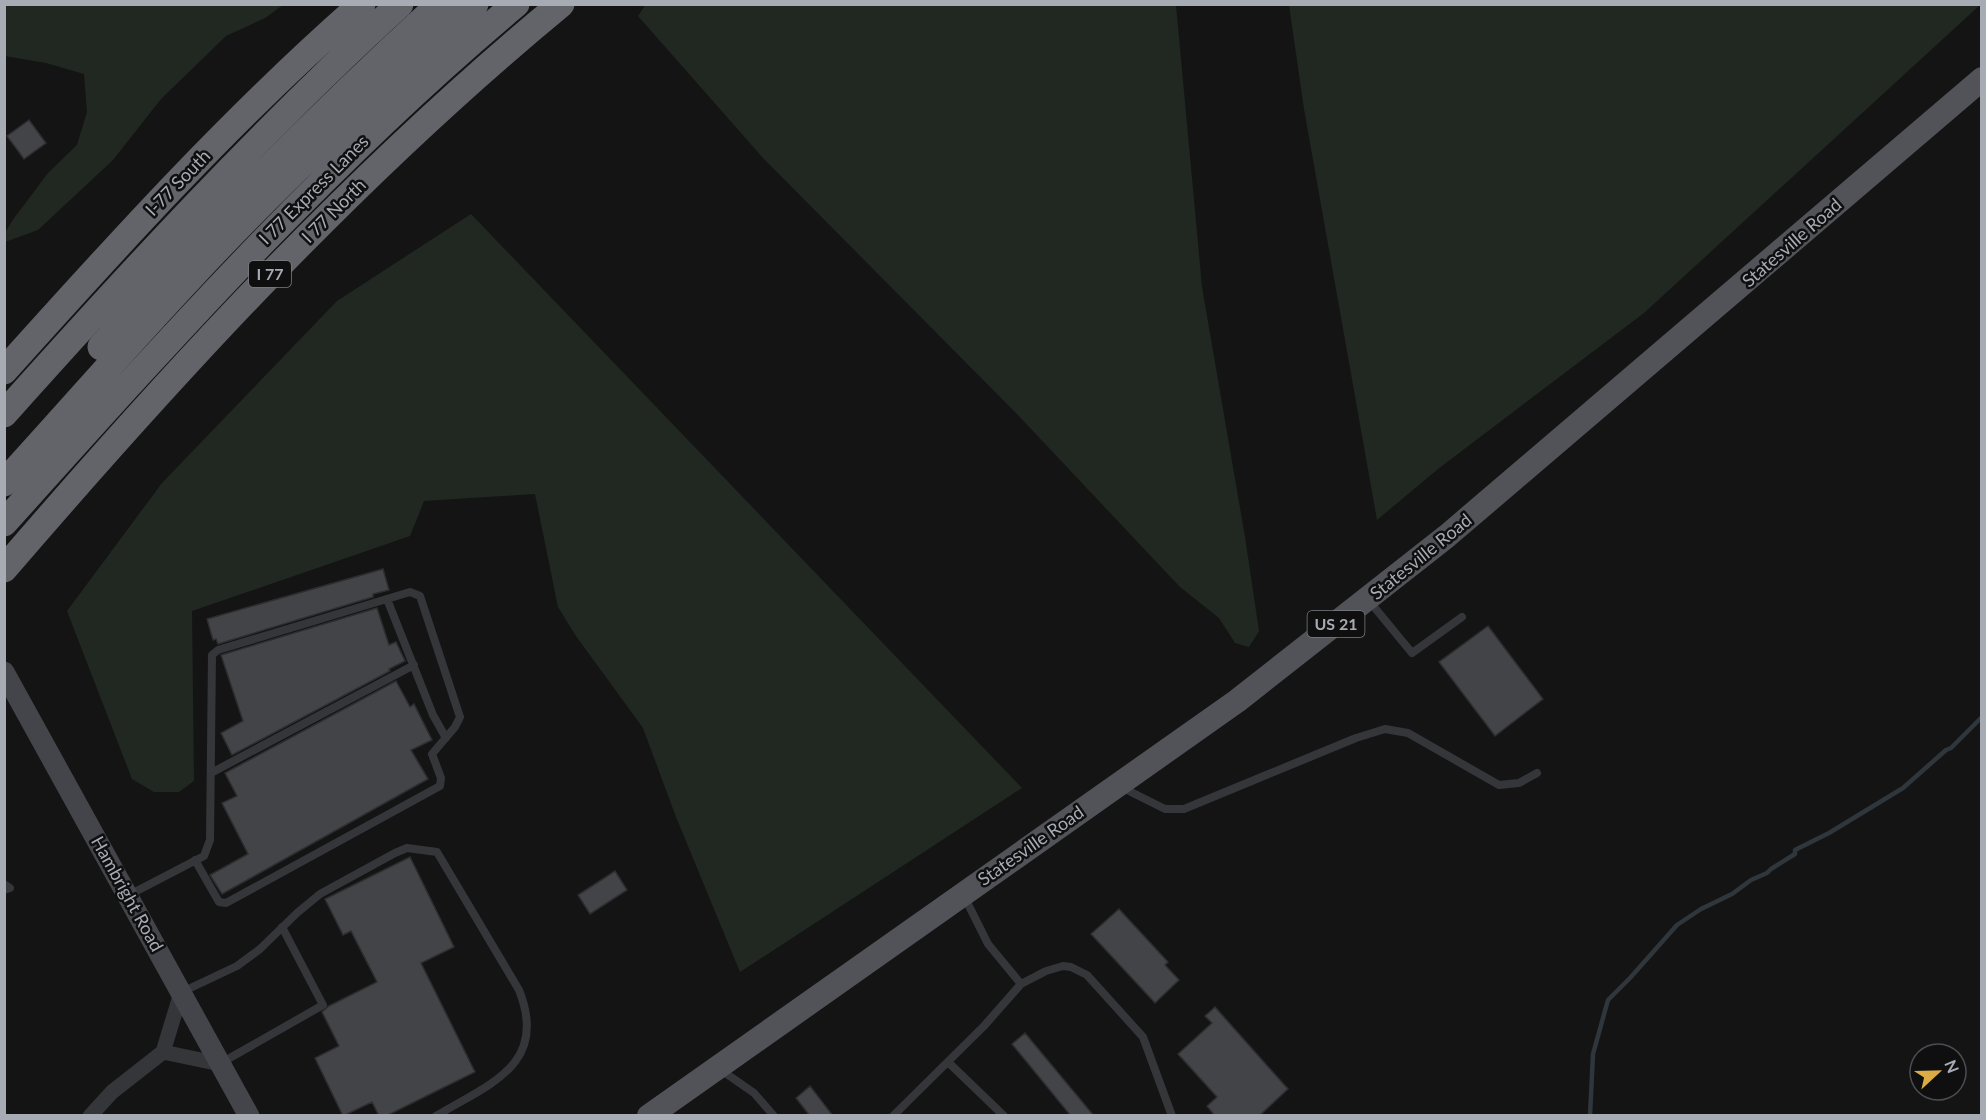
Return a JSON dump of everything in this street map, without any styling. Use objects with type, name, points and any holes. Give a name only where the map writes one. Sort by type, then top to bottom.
[{"type":"highway","name":"I-77 South","points":[[4,371],[136,225],[192,167],[316,45],[362,4]]},
{"type":"highway","points":[[4,414],[157,245],[400,4]]},
{"type":"highway","points":[[4,456],[231,206],[440,4]]},
{"type":"highway","points":[[4,483],[191,277],[254,212],[367,102],[476,4]]},
{"type":"highway","name":"I 77 Express Lanes","points":[[4,523],[150,361],[265,239],[385,122],[516,4]]},
{"type":"highway","name":"I 77 North","points":[[4,569],[171,381],[285,259],[404,142],[561,4]]},
{"type":"main road","name":"Statesville Road","points":[[649,1116],[1237,701],[1447,536],[1982,79]]},
{"type":"main road","name":"Hambright Road","points":[[4,672],[249,1116]]},
{"type":"street","points":[[90,1116],[112,1092],[163,1052],[181,993]]},
{"type":"street","points":[[163,1052],[220,1064]]},
{"type":"lane","points":[[128,896],[195,860],[204,856],[210,840],[212,655],[218,650],[387,598],[410,592],[420,596],[460,717],[455,727],[432,754],[441,778],[440,786],[226,903],[219,902],[195,860]]},
{"type":"lane","points":[[387,598],[433,715],[446,738]]},
{"type":"lane","points":[[1368,599],[1412,652],[1462,616]]},
{"type":"lane","points":[[211,773],[414,665]]},
{"type":"lane","points":[[1118,785],[1165,809],[1184,809],[1356,738],[1385,729],[1408,733],[1499,785],[1519,783],[1537,773]]},
{"type":"lane","points":[[181,993],[237,966],[260,949],[320,894],[407,848],[437,852],[519,990],[527,1010],[528,1028],[524,1047],[514,1064],[503,1076],[436,1116]]},
{"type":"lane","points":[[4,884],[10,888],[4,890]]},
{"type":"lane","points":[[963,894],[988,944],[1022,984]]},
{"type":"lane","points":[[220,1064],[323,1005],[282,927]]},
{"type":"lane","points":[[893,1116],[984,1026],[1022,984],[1046,971],[1063,966],[1071,967],[1087,975],[1143,1036],[1172,1116]]},
{"type":"lane","points":[[948,1062],[1004,1116]]},
{"type":"lane","points":[[717,1068],[754,1093],[774,1116]]},
{"type":"shaded area","points":[[646,4],[1176,5],[1202,287],[1259,631],[1249,647],[1235,643],[1219,618],[1180,587],[1014,411],[763,158],[638,16]]},
{"type":"shaded area","points":[[1289,4],[1980,5],[1644,313],[1438,469],[1377,520],[1304,109]]},
{"type":"shaded area","points":[[4,5],[283,5],[265,18],[226,36],[161,99],[113,160],[38,230],[5,242],[5,233],[12,221],[48,173],[77,145],[87,112],[84,74],[46,63],[5,56]]},
{"type":"shaded area","points":[[471,214],[1022,788],[740,972],[676,817],[643,728],[576,636],[558,607],[535,494],[424,501],[410,536],[192,611],[194,781],[179,792],[154,792],[132,779],[67,611],[162,483],[337,301]]},
{"type":"building","points":[[29,120],[46,143],[24,159],[7,136]]},
{"type":"building","points":[[383,569],[389,590],[373,594],[373,597],[218,644],[216,639],[213,640],[207,619]]},
{"type":"building","points":[[377,608],[389,645],[396,642],[405,661],[232,755],[221,733],[243,721],[221,655]]},
{"type":"building","points":[[1488,626],[1543,699],[1495,736],[1439,662]]},
{"type":"building","points":[[396,681],[410,707],[414,704],[432,740],[411,750],[428,779],[222,894],[210,875],[248,854],[222,803],[237,796],[225,773]]},
{"type":"building","points":[[410,857],[454,947],[421,963],[475,1072],[386,1116],[379,1116],[372,1102],[343,1116],[315,1058],[339,1046],[322,1012],[329,1006],[377,982],[351,931],[343,935],[325,899]]},
{"type":"building","points":[[615,871],[627,890],[590,914],[578,895]]},
{"type":"building","points":[[1119,909],[1168,962],[1165,965],[1179,980],[1155,1003],[1091,934]]},
{"type":"building","points":[[1215,1007],[1288,1089],[1259,1116],[1215,1116],[1207,1106],[1217,1097],[1178,1054],[1212,1023],[1205,1016]]},
{"type":"building","points":[[1025,1033],[1094,1116],[1071,1116],[1012,1044]]},
{"type":"building","points":[[810,1086],[833,1116],[810,1116],[796,1098]]},
{"type":"waterway","points":[[1590,1116],[1593,1054],[1608,1000],[1677,925],[1701,909],[1732,894],[1751,880],[1767,873],[1795,854],[1795,850],[1829,833],[1903,788],[1951,748],[1982,717]]}]
